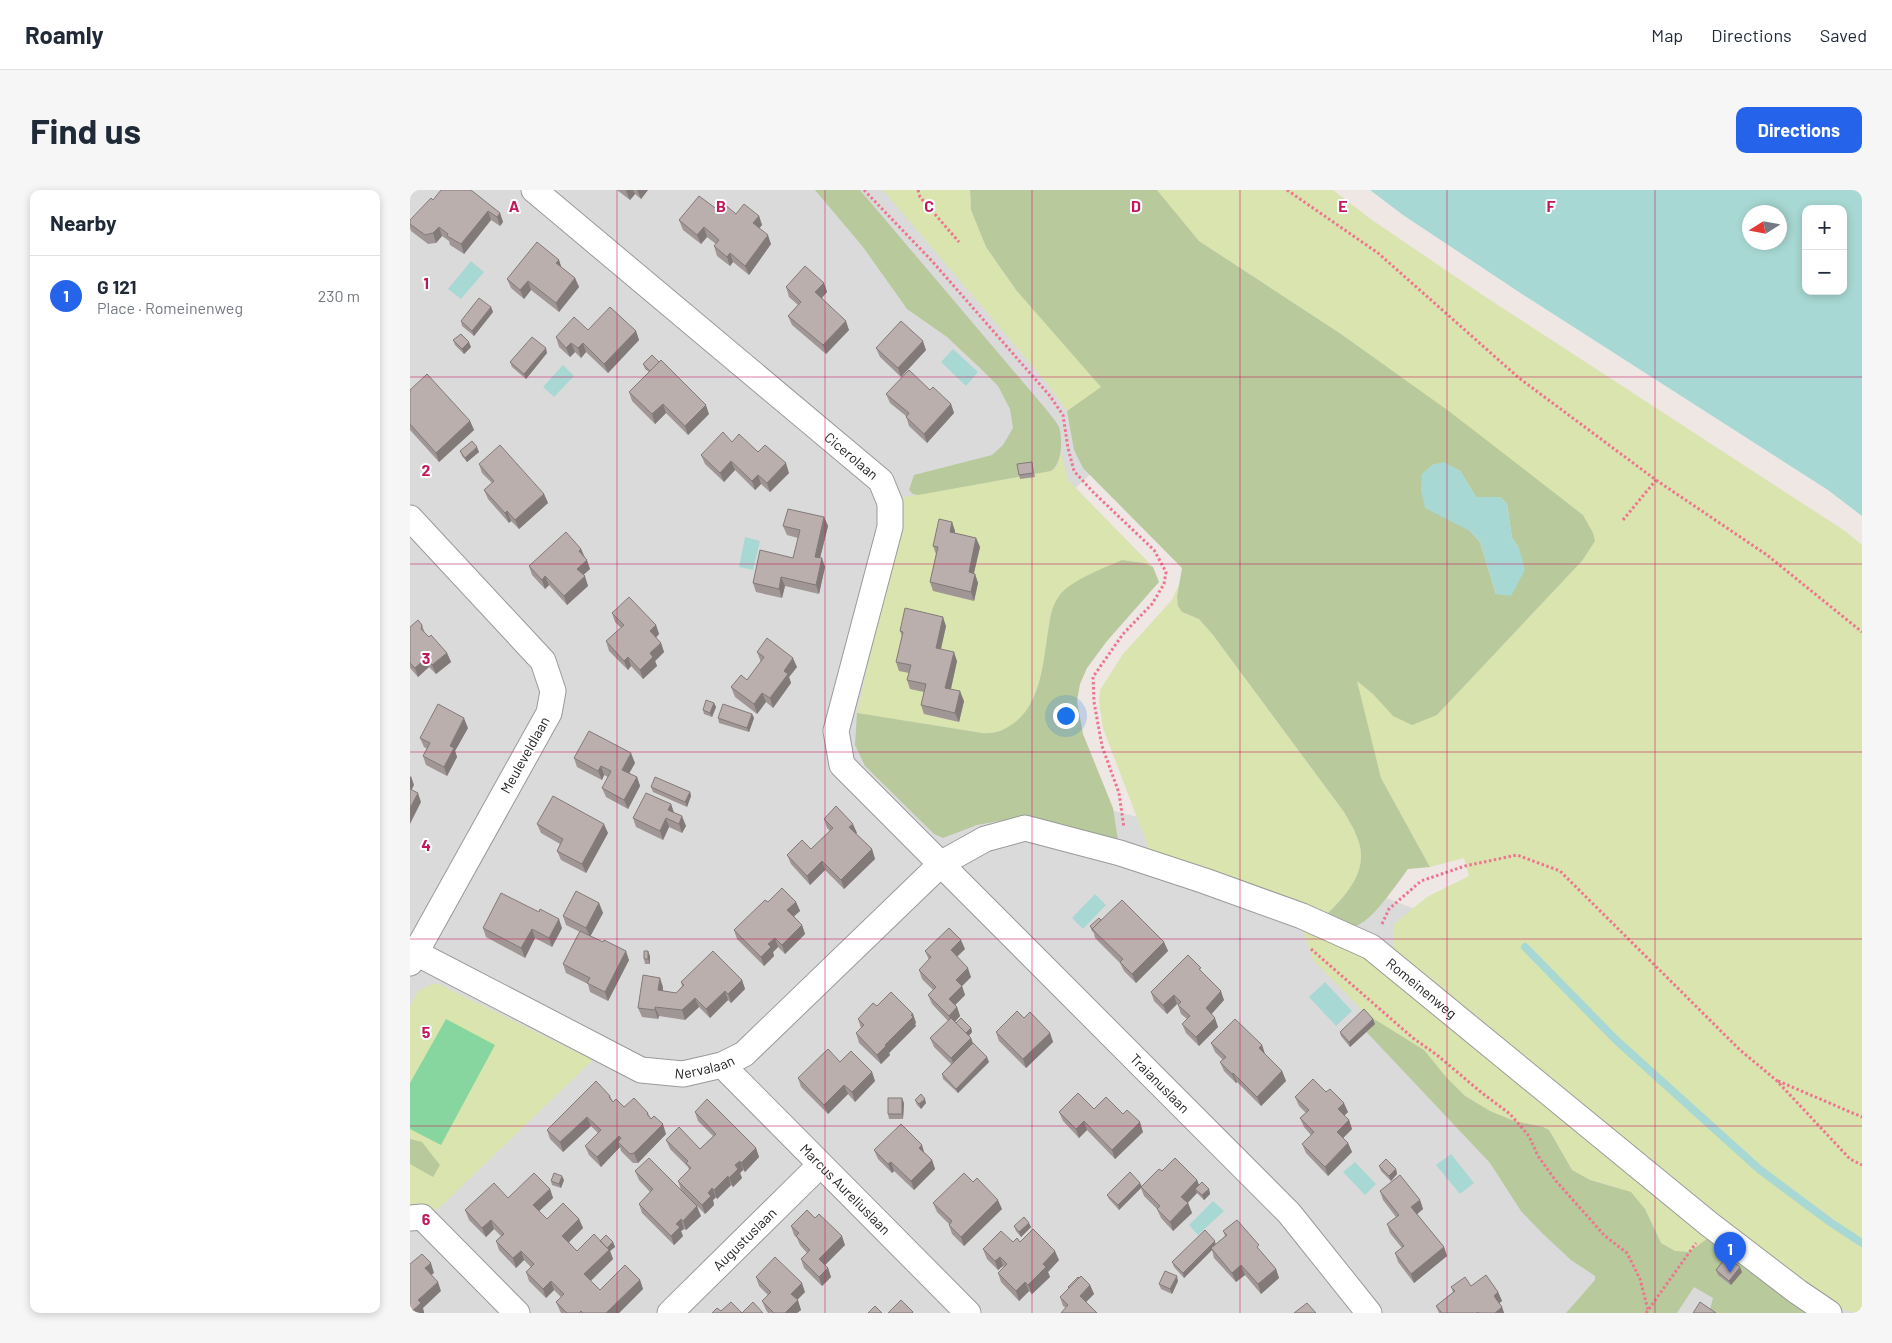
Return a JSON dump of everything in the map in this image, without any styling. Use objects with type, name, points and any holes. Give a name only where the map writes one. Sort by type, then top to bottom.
[{"type":"street","name":"Cicerolaan","points":[[534,190],[881,481],[890,504],[890,527],[836,731],[842,765],[942,863]]},
{"type":"street","name":"Meuleveldlaan","points":[[410,518],[543,661],[553,691],[549,713],[413,958]]},
{"type":"street","name":"Romeinenweg","points":[[942,863],[985,839],[1025,828],[1120,853],[1205,881],[1302,916],[1371,947],[1709,1224],[1798,1292],[1829,1313]]},
{"type":"street","name":"Nervalaan","points":[[413,958],[640,1070],[682,1074],[722,1065],[744,1054],[942,863]]},
{"type":"street","name":"Traianuslaan","points":[[942,863],[1289,1213],[1369,1313]]},
{"type":"street","name":"Marcus Aureliuslaan","points":[[722,1065],[968,1313]]},
{"type":"street","name":"Augustuslaan","points":[[670,1313],[820,1165]]},
{"type":"street","points":[[410,1218],[422,1217],[517,1313]]},
{"type":"path","points":[[864,190],[932,261],[1050,396],[1062,415],[1074,471],[1093,492],[1154,550],[1166,572],[1164,584],[1152,604],[1123,634],[1093,677],[1094,702],[1102,746],[1119,793],[1124,830],[1120,853]]},
{"type":"path","points":[[918,190],[920,197],[959,242]]},
{"type":"path","points":[[1287,190],[1378,253],[1518,378],[1656,480],[1767,555],[1862,632]]},
{"type":"path","points":[[1623,520],[1656,480]]},
{"type":"path","points":[[1371,947],[1389,909],[1422,881],[1465,866],[1517,855],[1560,871],[1740,1050],[1776,1080],[1850,1159],[1862,1165]]},
{"type":"path","points":[[1302,916],[1302,941],[1412,1038],[1437,1055],[1482,1094],[1510,1114],[1529,1136],[1538,1156],[1556,1181],[1606,1236],[1627,1253],[1640,1279],[1647,1312]]},
{"type":"path","points":[[1776,1080],[1862,1117]]},
{"type":"path","points":[[1647,1312],[1709,1224]]},
{"type":"shaded area","points":[[410,190],[927,190],[1125,442],[1053,509],[1067,799],[1245,844],[1475,932],[1862,1293],[1862,1313],[410,1313]]},
{"type":"green space","points":[[815,190],[860,190],[1059,427],[1061,451],[1055,468],[1051,471],[918,495],[913,494],[909,490],[914,475],[992,455],[1003,445],[1013,428],[1010,409],[998,386],[980,368],[947,337],[907,309],[863,247]]},
{"type":"green space","points":[[883,190],[970,190],[971,210],[986,247],[1016,290],[1102,387],[1067,411],[1046,382]]},
{"type":"green space","points":[[970,190],[1157,190],[1199,241],[1341,334],[1450,412],[1583,515],[1593,533],[1595,541],[1582,561],[1437,715],[1412,725],[1393,716],[1374,695],[1357,681],[1381,778],[1430,867],[1408,869],[1383,902],[1368,919],[1360,924],[1351,926],[1324,917],[1347,892],[1358,873],[1361,851],[1352,826],[1344,812],[1213,635],[1199,619],[1182,612],[1178,606],[1177,597],[1182,568],[1083,468],[1074,450],[1067,411],[1101,387],[1016,290],[986,247],[971,210]],"holes":[[[1444,463],[1460,471],[1476,497],[1500,497],[1507,504],[1512,538],[1519,548],[1496,594],[1480,542],[1470,531],[1432,465]]]},
{"type":"green space","points":[[1157,190],[1333,190],[1372,220],[1481,294],[1845,531],[1862,545],[1862,1313],[1837,1307],[1801,1282],[1402,960],[1393,949],[1394,924],[1427,897],[1469,876],[1464,858],[1430,867],[1381,778],[1356,680],[1374,695],[1437,715],[1582,561],[1594,542],[1583,515],[1341,334],[1199,241]]},
{"type":"green space","points":[[1061,453],[1068,480],[1153,567],[1144,563],[1122,560],[1051,610],[1046,648],[1037,689],[1029,707],[1018,721],[1002,730],[982,733],[857,713],[900,520],[899,498],[1051,471],[1056,468]]},
{"type":"green space","points":[[1122,560],[1144,563],[1153,567],[1159,582],[1107,641],[1087,668],[1080,684],[1077,701],[1083,734],[1113,808],[1118,840],[1112,846],[1010,819],[977,825],[943,838],[934,834],[865,766],[855,745],[857,713],[982,733],[991,733],[1006,728],[1023,715],[1035,694],[1042,669],[1051,613],[1059,596],[1064,590],[1079,580]]},
{"type":"green space","points":[[1180,582],[1177,597],[1182,612],[1199,619],[1213,635],[1344,812],[1355,833],[1361,851],[1358,873],[1347,892],[1324,917],[1150,852],[1103,728],[1099,701],[1100,690],[1123,654],[1172,600]]},
{"type":"green space","points":[[1302,927],[1371,957],[1711,1236],[1689,1252],[1675,1251],[1661,1243],[1645,1209],[1616,1187],[1590,1180],[1572,1170],[1549,1130],[1514,1121],[1490,1111],[1465,1096],[1401,1036],[1366,1014],[1313,960]]},
{"type":"green space","points":[[433,984],[439,984],[593,1060],[437,1210],[425,1206],[410,1209],[410,1164],[414,1166],[422,1142],[410,1139],[410,1006],[418,991]]},
{"type":"green space","points":[[1366,1014],[1424,1050],[1446,1077],[1465,1096],[1490,1111],[1514,1121],[1549,1130],[1572,1170],[1590,1180],[1631,1192],[1645,1209],[1661,1243],[1675,1251],[1689,1252],[1711,1236],[1811,1313],[1709,1313],[1713,1298],[1694,1287],[1677,1313],[1566,1313],[1595,1280],[1595,1276],[1571,1260],[1521,1211],[1490,1163],[1358,1023]]},
{"type":"green space","points":[[446,1019],[495,1045],[441,1145],[410,1129],[410,1083]]},
{"type":"green space","points":[[410,1139],[422,1142],[440,1165],[433,1177],[410,1164]]},
{"type":"water","points":[[1370,190],[1862,190],[1862,516],[1828,490],[1522,294],[1403,215]]},
{"type":"water","points":[[471,261],[484,272],[461,299],[448,289]]},
{"type":"water","points":[[953,349],[978,372],[966,386],[941,362]]},
{"type":"water","points":[[563,365],[574,376],[554,397],[543,387]]},
{"type":"water","points":[[1444,462],[1460,471],[1476,497],[1500,497],[1507,504],[1512,538],[1519,548],[1525,570],[1511,596],[1496,594],[1480,542],[1470,531],[1425,508],[1421,491],[1422,474],[1432,465]]},
{"type":"water","points":[[745,537],[760,541],[753,570],[739,567]]},
{"type":"water","points":[[1095,894],[1106,905],[1083,929],[1072,918]]},
{"type":"water","points":[[1325,982],[1352,1011],[1336,1026],[1309,997]]},
{"type":"water","points":[[1451,1154],[1474,1183],[1460,1194],[1436,1165]]},
{"type":"water","points":[[1355,1162],[1376,1184],[1365,1195],[1343,1172]]},
{"type":"water","points":[[1213,1201],[1224,1211],[1198,1235],[1189,1225]]},
{"type":"building","points":[[441,190],[471,190],[500,213],[497,217],[488,211],[461,244],[447,236],[448,234],[439,227],[433,233],[425,235],[410,224],[410,220],[431,198],[433,200]]},
{"type":"building","points":[[699,196],[718,210],[723,203],[736,214],[744,204],[759,216],[753,223],[768,235],[745,266],[730,253],[727,257],[714,246],[719,240],[704,227],[697,235],[679,220]]},
{"type":"building","points":[[537,242],[559,260],[556,263],[575,278],[556,303],[528,281],[520,290],[507,279]]},
{"type":"building","points":[[805,266],[824,283],[815,292],[846,321],[823,345],[788,316],[801,302],[786,287]]},
{"type":"building","points":[[479,298],[491,307],[472,331],[461,321]]},
{"type":"building","points":[[610,307],[636,331],[604,364],[583,343],[578,348],[571,343],[566,348],[556,337],[574,317],[588,330]]},
{"type":"building","points":[[901,321],[923,341],[898,368],[876,348]]},
{"type":"building","points":[[461,334],[469,342],[462,349],[453,340]]},
{"type":"building","points":[[532,337],[546,348],[524,374],[510,362]]},
{"type":"building","points":[[652,355],[659,362],[650,371],[643,364]]},
{"type":"building","points":[[661,360],[706,405],[685,426],[663,404],[652,414],[629,392]]},
{"type":"building","points":[[909,370],[930,390],[933,387],[951,404],[924,434],[906,417],[909,413],[886,394]]},
{"type":"building","points":[[427,374],[470,421],[436,453],[410,424],[410,390]]},
{"type":"building","points":[[723,432],[732,442],[739,434],[758,452],[765,445],[786,463],[767,483],[758,475],[752,481],[731,461],[720,473],[701,455]]},
{"type":"building","points":[[472,441],[477,447],[465,458],[460,451]]},
{"type":"building","points":[[500,445],[544,494],[515,520],[507,511],[505,513],[484,490],[494,481],[479,464]]},
{"type":"building","points":[[1032,462],[1033,473],[1019,475],[1017,464]]},
{"type":"building","points":[[788,509],[824,517],[815,557],[822,558],[816,585],[781,577],[779,589],[753,583],[760,550],[793,558],[800,530],[783,526]]},
{"type":"building","points":[[939,519],[952,522],[950,532],[976,538],[969,572],[975,574],[971,592],[930,582],[938,547],[933,546]]},
{"type":"building","points":[[566,532],[581,549],[579,551],[587,560],[577,569],[585,576],[564,596],[545,576],[542,580],[529,566]]},
{"type":"building","points":[[629,597],[656,625],[650,631],[661,643],[650,653],[653,657],[640,670],[628,657],[624,661],[606,641],[624,625],[612,613]]},
{"type":"building","points":[[905,608],[943,617],[936,648],[954,652],[945,688],[960,691],[955,713],[921,705],[926,684],[907,680],[911,665],[896,662],[903,632],[900,631]]},
{"type":"building","points":[[418,620],[422,625],[421,629],[429,637],[431,635],[447,653],[432,665],[426,658],[415,668],[410,663],[410,627]]},
{"type":"building","points":[[767,638],[793,658],[784,671],[788,674],[770,698],[762,693],[754,704],[731,687],[741,675],[747,680],[764,657],[757,652]]},
{"type":"building","points":[[706,700],[714,703],[710,713],[703,710]]},
{"type":"building","points":[[438,704],[464,718],[450,746],[454,748],[444,767],[423,756],[430,743],[420,738]]},
{"type":"building","points":[[723,704],[752,714],[747,728],[718,718]]},
{"type":"building","points":[[589,731],[631,753],[622,770],[637,777],[624,800],[602,788],[611,771],[601,766],[598,771],[574,758]]},
{"type":"building","points":[[655,777],[690,792],[685,802],[651,787]]},
{"type":"building","points":[[410,789],[418,793],[410,808]]},
{"type":"building","points":[[646,793],[671,804],[668,810],[682,816],[679,824],[666,818],[660,831],[633,818]]},
{"type":"building","points":[[553,796],[604,824],[582,864],[557,851],[563,839],[537,824]]},
{"type":"building","points":[[836,806],[853,824],[849,827],[872,849],[841,880],[822,861],[807,876],[787,855],[802,840],[811,849],[833,828],[824,819]]},
{"type":"building","points":[[782,888],[796,902],[787,910],[802,925],[782,945],[775,938],[768,944],[771,947],[761,957],[734,930],[765,900],[768,902]]},
{"type":"building","points":[[576,891],[599,903],[586,928],[563,916]]},
{"type":"building","points":[[501,893],[539,912],[540,909],[559,919],[549,938],[532,929],[521,948],[483,928]]},
{"type":"building","points":[[1122,900],[1164,942],[1132,974],[1120,962],[1123,959],[1092,929]]},
{"type":"building","points":[[1099,918],[1101,920],[1092,929],[1090,926]]},
{"type":"building","points":[[949,928],[961,940],[951,950],[968,968],[956,980],[962,986],[949,999],[957,1007],[949,1016],[928,995],[936,987],[919,970],[931,957],[925,951]]},
{"type":"building","points":[[580,931],[626,951],[605,992],[587,983],[590,978],[563,964]]},
{"type":"building","points":[[644,951],[648,951],[648,959],[644,959]]},
{"type":"building","points":[[713,951],[742,980],[728,994],[725,991],[706,1009],[695,998],[682,1010],[655,1007],[655,1010],[638,1008],[643,975],[660,978],[658,990],[676,993],[684,985],[681,982]]},
{"type":"building","points":[[1188,955],[1221,991],[1206,1008],[1215,1018],[1196,1037],[1182,1024],[1190,1016],[1178,1005],[1181,1002],[1174,995],[1163,1005],[1151,992]]},
{"type":"building","points":[[891,992],[913,1014],[911,1015],[913,1017],[877,1055],[856,1033],[864,1025],[858,1019],[873,1003],[877,1006]]},
{"type":"building","points":[[1364,1009],[1373,1019],[1349,1042],[1340,1032]]},
{"type":"building","points":[[1017,1011],[1024,1018],[1030,1012],[1050,1033],[1023,1059],[996,1032]]},
{"type":"building","points":[[951,1018],[971,1038],[951,1058],[930,1038]]},
{"type":"building","points":[[961,1018],[971,1028],[966,1033],[956,1023]]},
{"type":"building","points":[[1235,1019],[1262,1045],[1259,1048],[1282,1071],[1257,1097],[1220,1062],[1226,1057],[1211,1043]]},
{"type":"building","points":[[973,1043],[987,1057],[956,1089],[942,1074]]},
{"type":"building","points":[[828,1049],[840,1062],[851,1051],[872,1072],[852,1092],[844,1085],[824,1105],[798,1078]]},
{"type":"building","points":[[1313,1079],[1326,1092],[1330,1089],[1344,1103],[1338,1109],[1349,1120],[1337,1132],[1348,1143],[1325,1167],[1302,1144],[1314,1132],[1300,1118],[1309,1110],[1295,1097]]},
{"type":"building","points":[[596,1081],[613,1102],[616,1099],[624,1107],[634,1098],[651,1119],[654,1116],[663,1124],[634,1153],[630,1154],[618,1142],[621,1138],[619,1136],[597,1157],[585,1146],[601,1130],[587,1117],[560,1142],[547,1130]]},
{"type":"building","points":[[1078,1093],[1094,1109],[1106,1097],[1123,1114],[1127,1110],[1140,1122],[1112,1150],[1084,1121],[1076,1129],[1059,1112]]},
{"type":"building","points":[[921,1094],[925,1099],[919,1104],[915,1100]]},
{"type":"building","points":[[888,1098],[902,1098],[902,1114],[888,1114]]},
{"type":"building","points":[[707,1099],[756,1148],[741,1163],[740,1161],[735,1165],[738,1169],[729,1178],[728,1176],[714,1190],[712,1188],[708,1193],[711,1196],[702,1205],[678,1181],[691,1168],[686,1163],[688,1161],[666,1140],[679,1127],[700,1149],[716,1134],[695,1112]]},
{"type":"building","points":[[901,1124],[922,1145],[919,1148],[932,1160],[911,1181],[891,1162],[888,1164],[874,1150]]},
{"type":"building","points":[[649,1158],[697,1206],[683,1221],[681,1219],[676,1224],[680,1227],[671,1236],[639,1204],[653,1189],[635,1171]]},
{"type":"building","points":[[1175,1158],[1197,1180],[1181,1197],[1188,1203],[1170,1222],[1157,1209],[1160,1206],[1141,1187],[1159,1169],[1162,1171]]},
{"type":"building","points":[[1386,1159],[1396,1169],[1389,1176],[1379,1166]]},
{"type":"building","points":[[1130,1172],[1140,1183],[1118,1205],[1107,1195]]},
{"type":"building","points":[[534,1173],[550,1189],[533,1205],[547,1219],[563,1203],[579,1219],[562,1236],[577,1251],[594,1234],[609,1250],[584,1274],[600,1290],[625,1265],[640,1280],[606,1313],[583,1313],[581,1311],[579,1313],[567,1313],[556,1302],[564,1294],[551,1281],[543,1289],[526,1272],[534,1264],[521,1251],[513,1258],[496,1241],[504,1234],[491,1220],[482,1228],[465,1210],[494,1183],[508,1198]]},
{"type":"building","points":[[554,1173],[562,1176],[559,1184],[551,1181]]},
{"type":"building","points":[[964,1173],[973,1182],[977,1178],[998,1200],[961,1237],[949,1225],[952,1221],[933,1203]]},
{"type":"building","points":[[1400,1175],[1420,1200],[1411,1207],[1444,1247],[1411,1274],[1395,1253],[1404,1246],[1387,1224],[1399,1215],[1380,1191]]},
{"type":"building","points":[[1202,1182],[1209,1189],[1202,1195],[1195,1189]]},
{"type":"building","points":[[807,1210],[815,1218],[819,1214],[842,1236],[819,1259],[828,1268],[819,1277],[801,1259],[810,1250],[796,1236],[799,1233],[791,1226]]},
{"type":"building","points":[[1024,1217],[1029,1223],[1019,1232],[1014,1226]]},
{"type":"building","points":[[1237,1220],[1259,1245],[1257,1247],[1276,1269],[1258,1284],[1241,1265],[1232,1273],[1211,1248],[1227,1235],[1223,1231]]},
{"type":"building","points":[[1033,1229],[1055,1251],[1043,1264],[1046,1267],[1028,1285],[1025,1282],[1016,1291],[998,1273],[1007,1264],[1000,1257],[995,1261],[983,1249],[1001,1231],[1013,1242],[1017,1238],[1020,1242]]},
{"type":"building","points":[[1205,1230],[1215,1241],[1183,1273],[1172,1262]]},
{"type":"building","points":[[606,1235],[613,1242],[607,1248],[600,1241]]},
{"type":"building","points":[[422,1254],[431,1263],[425,1268],[438,1282],[418,1300],[421,1303],[410,1313],[410,1264]]},
{"type":"building","points":[[775,1257],[802,1283],[791,1294],[798,1300],[785,1313],[774,1313],[762,1301],[771,1292],[756,1277]]},
{"type":"building","points":[[1726,1257],[1740,1267],[1729,1281],[1716,1270]]},
{"type":"building","points":[[1165,1271],[1177,1276],[1170,1289],[1159,1284]]},
{"type":"building","points":[[1486,1275],[1498,1292],[1494,1296],[1502,1307],[1495,1313],[1442,1313],[1436,1306],[1455,1291],[1451,1287],[1465,1277],[1471,1286]]},
{"type":"building","points":[[1081,1276],[1090,1285],[1080,1296],[1097,1313],[1061,1313],[1068,1305],[1060,1297]]},
{"type":"building","points":[[1079,1278],[1069,1288],[1068,1287]]},
{"type":"building","points":[[901,1300],[912,1313],[888,1313]]},
{"type":"building","points":[[731,1302],[742,1313],[712,1313],[717,1308],[721,1311]]},
{"type":"building","points":[[753,1302],[763,1313],[742,1313]]},
{"type":"building","points":[[1700,1302],[1716,1313],[1693,1313]]},
{"type":"building","points":[[1307,1303],[1316,1313],[1294,1313]]},
{"type":"building","points":[[875,1306],[882,1313],[868,1313]]},
{"type":"waterway","points":[[1525,947],[1616,1040],[1759,1169],[1830,1222],[1862,1243]]},
{"type":"place","name":"G 121","points":[[1730,1273]]}]
